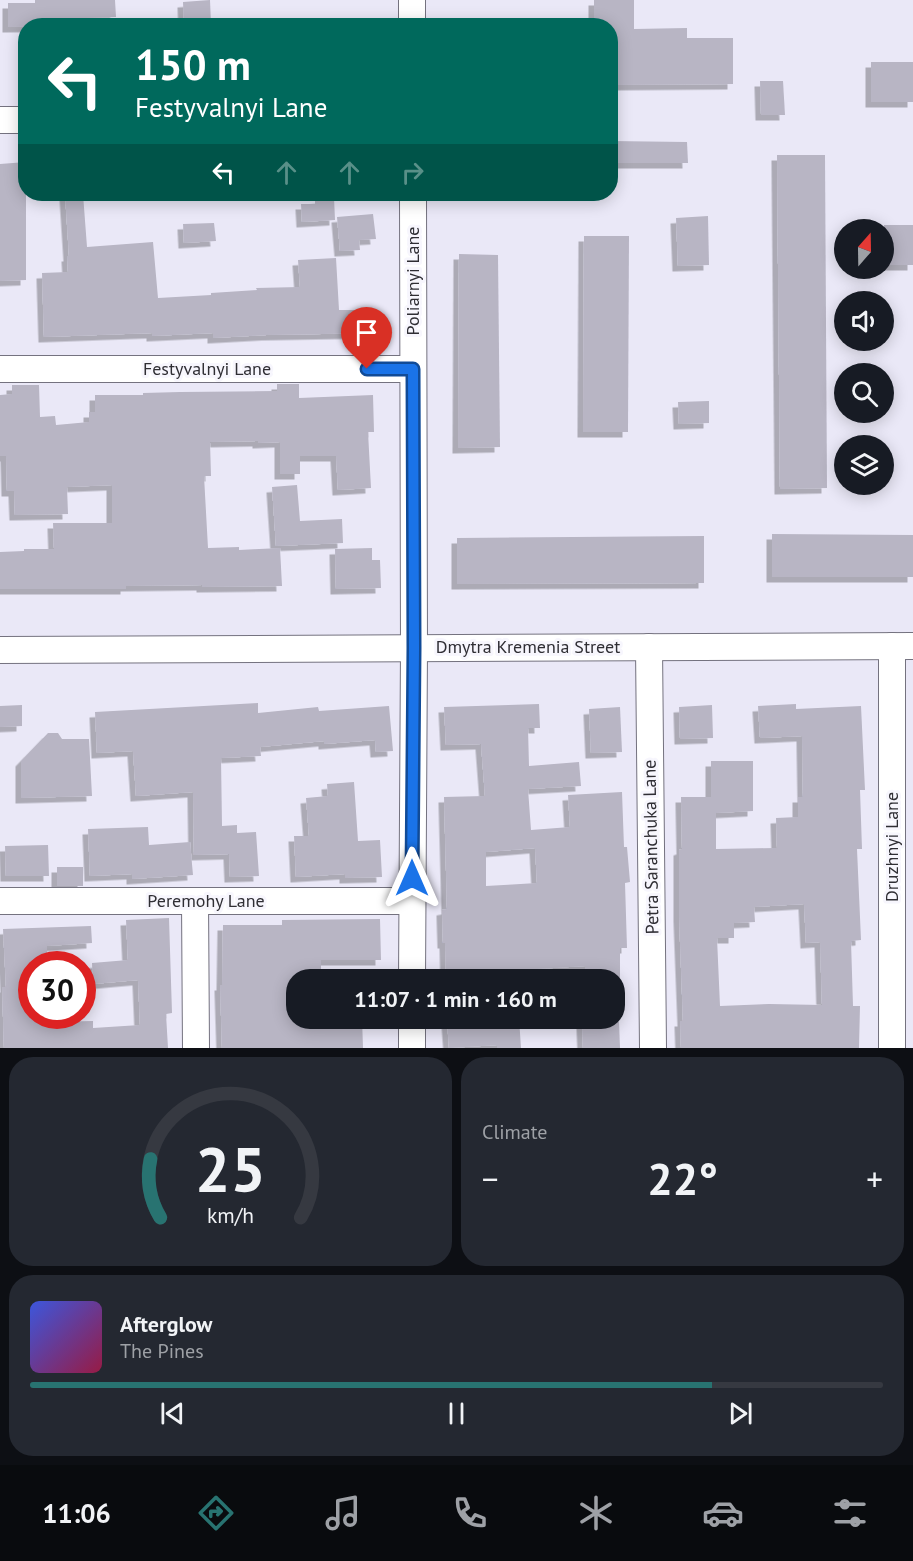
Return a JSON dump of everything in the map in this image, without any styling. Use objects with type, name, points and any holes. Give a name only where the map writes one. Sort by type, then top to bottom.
[{"type":"street","points":[[412,0],[412,18]]},
{"type":"street","points":[[0,120],[18,120]]},
{"type":"street","name":"Poliarnyi Lane","points":[[412,969],[413,201]]},
{"type":"street","name":"Festyvalnyi Lane","points":[[0,369],[413,369]]},
{"type":"street","name":"Dmytra Kremenia Street","points":[[0,650],[903,646]]},
{"type":"street","name":"Druzhnyi Lane","points":[[899,1032],[903,646]]},
{"type":"street","name":"Petra Saranchuka Lane","points":[[649,647],[653,1048]]},
{"type":"street","name":"Peremohy Lane","points":[[0,901],[412,901]]},
{"type":"street","points":[[195,901],[196,1048]]},
{"type":"street","points":[[412,1029],[412,1048]]},
{"type":"building","points":[[35,0],[115,0],[116,17],[18,18],[18,27],[8,27],[8,3],[35,3]]},
{"type":"building","points":[[210,0],[211,18],[184,18],[183,2]]},
{"type":"building","points":[[594,0],[634,0],[634,29],[687,28],[687,38],[733,38],[733,84],[618,85],[618,18],[594,18]]},
{"type":"building","points":[[871,62],[913,62],[913,102],[871,102]]},
{"type":"building","points":[[760,81],[783,81],[785,115],[761,115]]},
{"type":"building","points":[[618,141],[687,142],[688,163],[618,163]]},
{"type":"building","points":[[777,155],[825,155],[827,488],[780,489]]},
{"type":"building","points":[[18,163],[18,201],[26,201],[26,280],[0,281],[0,164]]},
{"type":"building","points":[[65,201],[84,201],[87,247],[153,242],[158,298],[211,295],[211,293],[257,290],[256,288],[300,287],[298,260],[336,258],[339,310],[375,310],[376,333],[213,338],[213,333],[44,337],[42,273],[68,272],[67,256],[69,256]]},
{"type":"building","points":[[315,201],[334,201],[335,220],[302,222],[301,204],[315,204]]},
{"type":"building","points":[[373,214],[376,239],[359,240],[360,250],[340,251],[337,217]]},
{"type":"building","points":[[708,216],[709,265],[678,266],[676,218]]},
{"type":"building","points":[[214,223],[216,241],[184,243],[183,224]]},
{"type":"building","points":[[894,225],[913,225],[913,265],[894,265]]},
{"type":"building","points":[[584,236],[629,236],[628,432],[583,432]]},
{"type":"building","points":[[459,254],[498,255],[500,447],[458,448]]},
{"type":"building","points":[[277,384],[299,384],[299,398],[373,395],[374,432],[368,432],[371,488],[338,490],[336,456],[300,456],[300,474],[280,474],[280,442],[210,442],[211,476],[204,476],[208,548],[239,547],[239,550],[280,548],[282,586],[202,587],[202,585],[126,586],[126,589],[0,589],[0,552],[54,549],[53,523],[112,523],[112,485],[67,487],[68,514],[15,515],[14,491],[7,491],[6,456],[0,456],[0,395],[12,394],[12,385],[39,385],[40,417],[55,416],[56,425],[89,422],[89,412],[95,412],[95,395],[277,391]]},
{"type":"building","points":[[709,401],[709,423],[679,424],[678,402]]},
{"type":"building","points":[[297,485],[300,521],[342,519],[343,543],[276,546],[272,487]]},
{"type":"building","points":[[772,534],[913,535],[913,577],[772,577]]},
{"type":"building","points":[[704,536],[704,583],[457,584],[457,538]]},
{"type":"building","points":[[372,548],[372,560],[380,560],[381,588],[336,589],[335,549]]},
{"type":"building","points":[[258,703],[258,713],[318,707],[319,711],[389,706],[393,751],[376,752],[375,740],[324,744],[324,741],[260,747],[261,756],[221,758],[222,826],[237,825],[237,833],[256,832],[259,876],[230,877],[229,854],[194,855],[193,792],[136,796],[133,751],[97,753],[95,712]]},
{"type":"building","points":[[539,704],[540,728],[528,728],[529,766],[579,762],[581,786],[528,789],[531,830],[570,827],[568,795],[622,792],[624,847],[627,847],[630,882],[625,883],[627,948],[620,948],[620,969],[585,969],[585,966],[537,969],[446,969],[442,910],[447,909],[444,797],[485,796],[481,744],[446,745],[444,707]],"holes":[[[535,848],[537,883],[486,886],[486,852]]]},
{"type":"building","points":[[796,704],[796,709],[861,706],[865,790],[860,790],[862,849],[857,849],[861,940],[851,941],[853,1006],[860,1006],[859,1048],[681,1048],[680,1021],[683,1021],[679,850],[682,849],[681,797],[711,797],[711,761],[753,761],[753,811],[716,813],[716,849],[777,848],[776,818],[798,817],[798,797],[803,797],[802,736],[760,738],[758,706]],"holes":[[[804,904],[806,943],[820,942],[822,1005],[720,1006],[717,938],[734,938],[734,923],[755,922],[754,907]]]},
{"type":"building","points":[[22,705],[22,726],[0,727],[0,706]]},
{"type":"building","points":[[712,705],[713,738],[680,739],[679,707]]},
{"type":"building","points":[[620,707],[622,752],[591,753],[589,709]]},
{"type":"building","points":[[48,733],[58,733],[62,739],[89,739],[92,796],[21,798],[21,761]]},
{"type":"building","points":[[354,782],[358,841],[380,840],[382,877],[345,878],[345,874],[296,877],[294,836],[309,836],[306,798],[328,796],[327,784]]},
{"type":"building","points":[[148,827],[149,845],[190,842],[193,875],[132,879],[132,874],[90,876],[88,829]]},
{"type":"building","points":[[48,845],[49,876],[6,876],[5,846]]},
{"type":"building","points":[[57,867],[83,867],[83,886],[57,886]]},
{"type":"building","points":[[169,918],[172,1013],[166,1014],[168,1048],[4,1048],[2,987],[6,987],[3,929],[91,926],[92,943],[47,946],[47,951],[18,951],[18,1029],[96,1029],[140,1025],[138,980],[96,984],[96,963],[128,960],[126,920]]},
{"type":"building","points":[[380,919],[381,960],[321,960],[321,969],[286,969],[286,1029],[362,1029],[363,1048],[222,1048],[220,985],[222,985],[223,925],[282,925],[282,920]]},
{"type":"building","points":[[448,1029],[520,1029],[521,1048],[497,1048],[497,1045],[449,1048]]},
{"type":"building","points":[[582,1029],[619,1029],[620,1048],[583,1048]]},
{"type":"route","points":[[367,369],[413,369],[412,878]]}]
